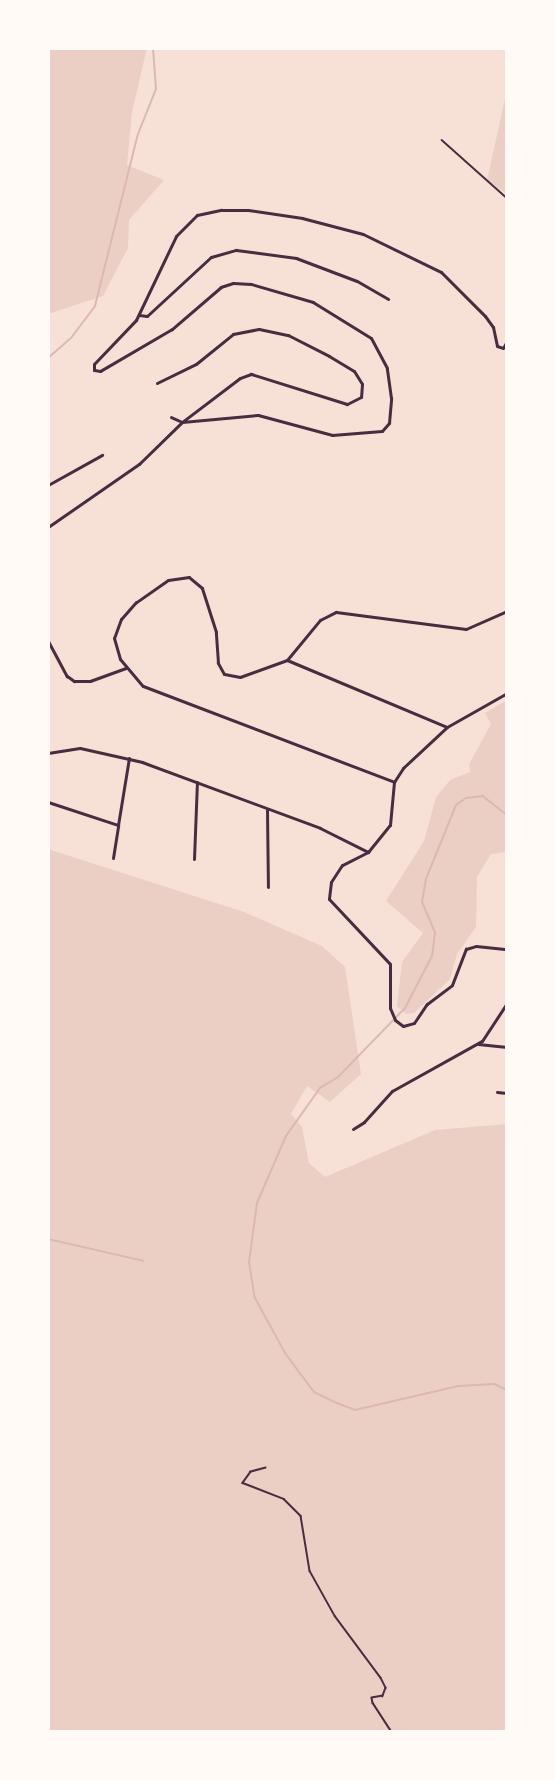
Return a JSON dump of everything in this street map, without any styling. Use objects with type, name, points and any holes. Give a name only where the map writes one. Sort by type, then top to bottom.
[{"type":"street","points":[[171,417],[182,422],[258,415],[326,434],[382,431],[389,423],[391,410],[387,368],[375,343],[341,317],[293,295],[240,282],[221,287],[172,329],[100,371],[94,370],[94,364],[139,315],[170,247],[185,223],[204,213],[240,209],[348,228],[423,261],[448,278],[479,308],[493,327],[497,345],[503,348],[507,341]]},
{"type":"street","points":[[139,315],[147,316],[211,257],[236,250],[303,260],[364,284],[388,299]]},
{"type":"street","points":[[48,527],[139,464],[182,422],[245,376],[265,376],[348,404],[361,398],[362,384],[354,371],[329,356],[288,335],[259,329],[233,334],[196,364],[157,383]]},
{"type":"street","points":[[48,485],[102,455]]},
{"type":"street","points":[[394,782],[147,687],[126,668],[115,643],[121,619],[148,592],[179,577],[194,579],[202,588],[216,632],[218,663],[224,674],[240,677],[287,660],[320,620],[336,612],[466,629],[507,611]]},
{"type":"street","points":[[48,641],[67,676],[74,681],[90,681],[126,668]]},
{"type":"street","points":[[287,660],[447,727]]},
{"type":"street","points":[[507,693],[447,727],[409,761],[394,782],[390,825],[368,852],[342,865],[332,882],[329,899],[390,964],[390,1008],[397,1023],[406,1026],[414,1023],[427,1005],[450,988],[466,949],[476,946],[507,949]]},
{"type":"street","points":[[48,753],[80,748],[129,758],[329,832],[368,852]]},
{"type":"street","points":[[113,858],[129,758]]},
{"type":"street","points":[[194,859],[197,782]]},
{"type":"street","points":[[48,802],[118,825]]},
{"type":"street","points":[[267,810],[268,887]]},
{"type":"street","points":[[352,1129],[364,1122],[392,1091],[478,1044],[495,1026],[507,1003]]},
{"type":"street","points":[[478,1044],[507,1047]]},
{"type":"street","points":[[497,1092],[507,1093]]},
{"type":"lane","points":[[442,140],[507,198]]},
{"type":"path","points":[[266,1468],[251,1472],[243,1483],[284,1499],[301,1516],[310,1570],[336,1616],[381,1678],[386,1688],[383,1696],[372,1698],[373,1703],[392,1732]]},
{"type":"shaded area","points":[[48,48],[147,48],[132,112],[127,165],[164,180],[129,220],[128,248],[103,296],[48,314]]},
{"type":"shaded area","points":[[507,90],[507,194],[487,180]]},
{"type":"shaded area","points":[[507,700],[507,852],[491,854],[477,877],[476,927],[457,954],[450,979],[414,1013],[406,1014],[397,1006],[402,962],[423,933],[386,901],[424,841],[436,797],[450,780],[470,772],[469,764],[491,724],[485,713]]},
{"type":"shaded area","points":[[48,849],[244,912],[322,946],[345,967],[361,1074],[330,1102],[307,1086],[291,1114],[302,1127],[309,1163],[325,1177],[435,1130],[507,1124],[507,1732],[48,1732]]},
{"type":"waterway","points":[[48,358],[71,338],[95,306],[138,134],[156,89],[153,48]]},
{"type":"waterway","points":[[507,764],[507,776]]},
{"type":"waterway","points":[[507,815],[483,796],[466,798],[456,805],[426,879],[422,902],[435,932],[432,956],[405,1008],[338,1077],[320,1088],[286,1136],[257,1203],[249,1262],[255,1298],[285,1353],[314,1392],[355,1410],[458,1386],[494,1384],[507,1390]]},
{"type":"waterway","points":[[48,1239],[144,1261]]}]
